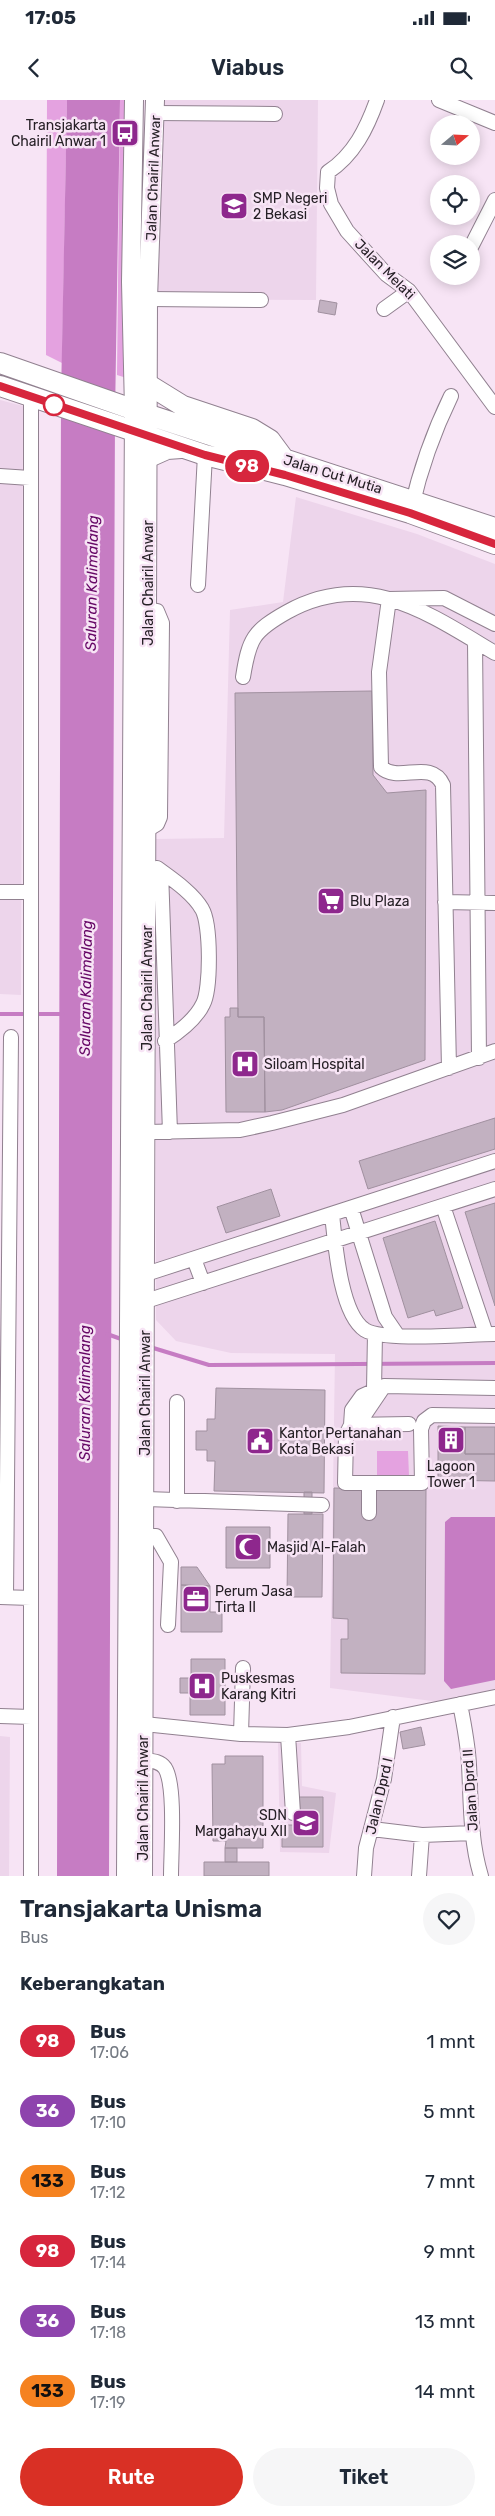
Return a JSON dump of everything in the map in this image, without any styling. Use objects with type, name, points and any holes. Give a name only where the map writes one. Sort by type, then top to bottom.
[{"type":"highway","name":"Jalan Cut Mutia","points":[[0,363],[284,459],[411,506],[495,544]]},
{"type":"highway","points":[[149,385],[183,406],[252,428],[270,440],[284,459]]},
{"type":"highway","name":"Jalan Cut Mutia","points":[[0,386],[205,455],[495,528]]},
{"type":"highway","points":[[149,457],[166,449],[177,447],[205,455]]},
{"type":"main road","name":"Jalan Chairil Anwar","points":[[134,100],[131,282],[140,831],[136,1723],[144,1760],[143,1876]]},
{"type":"main road","name":"Jalan Chairil Anwar","points":[[133,409],[149,385],[148,299],[155,107]]},
{"type":"main road","name":"Jalan Chairil Anwar","points":[[133,430],[149,457],[148,610],[140,831],[154,866],[138,1132],[146,1301],[137,1324]]},
{"type":"main road","name":"Jalan Chairil Anwar","points":[[126,1876],[145,1536],[137,1499]]},
{"type":"street","name":"Jalan Melati","points":[[377,100],[369,122],[355,146],[340,165],[328,172],[326,188],[330,204],[347,231],[386,274],[409,291],[495,407]]},
{"type":"street","points":[[439,100],[495,123]]},
{"type":"street","points":[[155,107],[275,114]]},
{"type":"street","points":[[477,235],[495,200]]},
{"type":"street","points":[[384,309],[409,291]]},
{"type":"street","points":[[148,299],[261,300]]},
{"type":"street","points":[[411,506],[435,429],[450,396]]},
{"type":"street","points":[[31,1876],[30,478],[37,399]]},
{"type":"street","points":[[198,585],[205,455]]},
{"type":"street","points":[[0,476],[30,478]]},
{"type":"street","points":[[243,677],[246,657],[255,636],[263,625],[298,606],[322,598],[354,593],[372,594],[429,613],[495,653]]},
{"type":"street","points":[[389,599],[444,598],[495,624]]},
{"type":"street","points":[[389,599],[379,672],[381,767],[394,772],[430,772],[438,775],[442,781],[449,1068]]},
{"type":"street","points":[[475,641],[479,1058]]},
{"type":"street","points":[[154,866],[194,898],[203,910],[207,926],[207,993],[203,1005],[184,1027],[165,1042]]},
{"type":"street","points":[[154,866],[170,1132]]},
{"type":"street","points":[[0,892],[30,892]]},
{"type":"street","points":[[445,902],[495,903]]},
{"type":"street","points":[[11,1037],[3,1597],[31,1598]]},
{"type":"street","points":[[138,1132],[240,1130],[272,1123],[343,1105],[495,1051]]},
{"type":"street","points":[[146,1274],[495,1161]]},
{"type":"street","points":[[146,1301],[495,1189]]},
{"type":"street","points":[[332,1214],[339,1272],[352,1314],[362,1327],[375,1334],[398,1336],[490,1334],[443,1206]]},
{"type":"street","points":[[351,1208],[386,1317],[398,1336]]},
{"type":"street","points":[[194,1259],[203,1283]]},
{"type":"street","points":[[375,1334],[374,1374],[379,1387]]},
{"type":"street","points":[[495,1388],[379,1387],[362,1396],[352,1410],[350,1425],[346,1435],[345,1484],[422,1483],[421,1429],[424,1421],[432,1416],[495,1416]]},
{"type":"street","points":[[177,1402],[177,1501]]},
{"type":"street","points":[[350,1425],[410,1424]]},
{"type":"street","points":[[369,1484],[369,1513]]},
{"type":"street","points":[[137,1499],[322,1505]]},
{"type":"street","points":[[145,1536],[156,1536],[171,1562],[168,1626]]},
{"type":"street","points":[[241,1734],[243,1668]]},
{"type":"street","points":[[136,1723],[241,1734],[288,1735],[325,1731],[495,1697]]},
{"type":"street","name":"Jalan Dprd II","points":[[460,1704],[466,1739],[474,1850],[481,1876]]},
{"type":"street","points":[[0,1716],[31,1717]]},
{"type":"street","name":"Jalan Dprd I","points":[[364,1876],[366,1848],[385,1771],[393,1717]]},
{"type":"street","points":[[288,1735],[293,1813]]},
{"type":"street","points":[[144,1760],[160,1763],[166,1769],[169,1781],[171,1794],[171,1876]]},
{"type":"street","points":[[372,1829],[422,1835],[473,1834]]},
{"type":"street","points":[[419,1876],[422,1835]]},
{"type":"shaded area","points":[[47,100],[67,100],[62,363],[46,355]]},
{"type":"shaded area","points":[[120,100],[134,100],[133,380],[117,375]]},
{"type":"shaded area","name":"SMP Negeri 2 Bekasi","points":[[155,100],[318,100],[316,300],[148,299]]},
{"type":"shaded area","points":[[0,400],[23,406],[21,995],[0,994]]},
{"type":"shaded area","points":[[296,497],[417,534],[495,564],[495,1691],[440,1702],[330,1688],[335,1354],[231,1353],[176,1341],[156,1320],[156,839],[224,838],[230,610],[283,602]]},
{"type":"shaded area","points":[[377,1451],[408,1451],[409,1476],[377,1477]]},
{"type":"shaded area","points":[[0,1736],[10,1737],[9,1876],[0,1876]]},
{"type":"shaded area","name":"SDN Margahayu XII","points":[[278,1743],[301,1743],[302,1786],[336,1793],[329,1853],[280,1852]]},
{"type":"water","name":"Saluran Kalimalang","points":[[67,100],[120,100],[115,416],[109,1876],[57,1876],[61,396]]},
{"type":"water","points":[[451,1517],[495,1517],[495,1680],[451,1689],[444,1681],[445,1522]]},
{"type":"building","points":[[320,300],[337,303],[335,315],[318,312]]},
{"type":"building","name":"Blu Plaza","points":[[372,691],[373,775],[387,793],[426,790],[425,1060],[282,1110],[265,1112],[264,1017],[238,1017],[235,693]]},
{"type":"building","name":"Siloam Hospital","points":[[230,1008],[238,1008],[238,1017],[264,1017],[265,1112],[226,1112],[225,1017],[230,1017]]},
{"type":"building","points":[[495,1118],[495,1149],[368,1189],[359,1161]]},
{"type":"building","points":[[271,1189],[280,1216],[226,1233],[217,1207]]},
{"type":"building","points":[[495,1203],[495,1306],[465,1212]]},
{"type":"building","points":[[435,1221],[463,1308],[436,1316],[434,1310],[408,1318],[383,1238]]},
{"type":"building","name":"Kantor Pertanahan Kota Bekasi","points":[[216,1388],[325,1390],[324,1493],[214,1491],[215,1461],[207,1461],[207,1450],[196,1450],[196,1431],[207,1431],[207,1419],[215,1419]]},
{"type":"building","name":"Lagoon Tower 1","points":[[438,1426],[465,1427],[465,1454],[495,1454],[495,1481],[438,1480]]},
{"type":"building","points":[[465,1427],[495,1427],[495,1454],[465,1454]]},
{"type":"building","points":[[334,1488],[426,1489],[425,1674],[341,1673],[341,1639],[348,1639],[348,1619],[333,1618]]},
{"type":"building","points":[[304,1492],[312,1492],[312,1514],[304,1514]]},
{"type":"building","points":[[288,1514],[323,1514],[322,1597],[287,1597]]},
{"type":"building","name":"Masjid Al-Falah","points":[[226,1527],[270,1527],[270,1568],[226,1568]]},
{"type":"building","points":[[181,1567],[197,1567],[210,1586],[181,1585]]},
{"type":"building","name":"Perum Jasa Tirta II","points":[[181,1585],[210,1586],[210,1612],[222,1612],[222,1632],[181,1632]]},
{"type":"building","name":"Puskesmas Karang Kitri","points":[[191,1659],[225,1659],[225,1715],[190,1715],[190,1693],[180,1693],[180,1678],[191,1678]]},
{"type":"building","points":[[421,1727],[425,1745],[403,1749],[400,1732]]},
{"type":"building","points":[[225,1756],[263,1756],[263,1848],[225,1848],[226,1841],[213,1841],[212,1764],[225,1764]]},
{"type":"building","points":[[297,1797],[323,1797],[323,1847],[282,1847],[282,1825],[297,1825]]},
{"type":"building","points":[[225,1848],[237,1848],[237,1862],[225,1862]]},
{"type":"building","points":[[204,1862],[269,1862],[269,1876],[204,1876]]},
{"type":"waterway","points":[[0,1014],[28,1014]]},
{"type":"waterway","points":[[35,1014],[63,1014]]},
{"type":"waterway","points":[[107,1334],[124,1340]]},
{"type":"waterway","points":[[150,1347],[209,1365],[495,1363]]},
{"type":"bus line","name":"98","points":[[0,386],[205,455],[285,475],[410,513],[495,544]]},
{"type":"place","name":"Transjakarta Chairil Anwar 1","points":[[125,133]]},
{"type":"place","name":"SMP Negeri 2 Bekasi","points":[[234,206]]},
{"type":"place","name":"Blu Plaza","points":[[331,901]]},
{"type":"place","name":"Siloam Hospital","points":[[245,1064]]},
{"type":"place","name":"Lagoon Tower 1","points":[[451,1440]]},
{"type":"place","name":"Kantor Pertanahan Kota Bekasi","points":[[260,1441]]},
{"type":"place","name":"Masjid Al-Falah","points":[[248,1547]]},
{"type":"place","name":"Perum Jasa Tirta II","points":[[196,1599]]},
{"type":"place","name":"Puskesmas Karang Kitri","points":[[202,1686]]},
{"type":"place","name":"SDN Margahayu XII","points":[[306,1823]]}]
